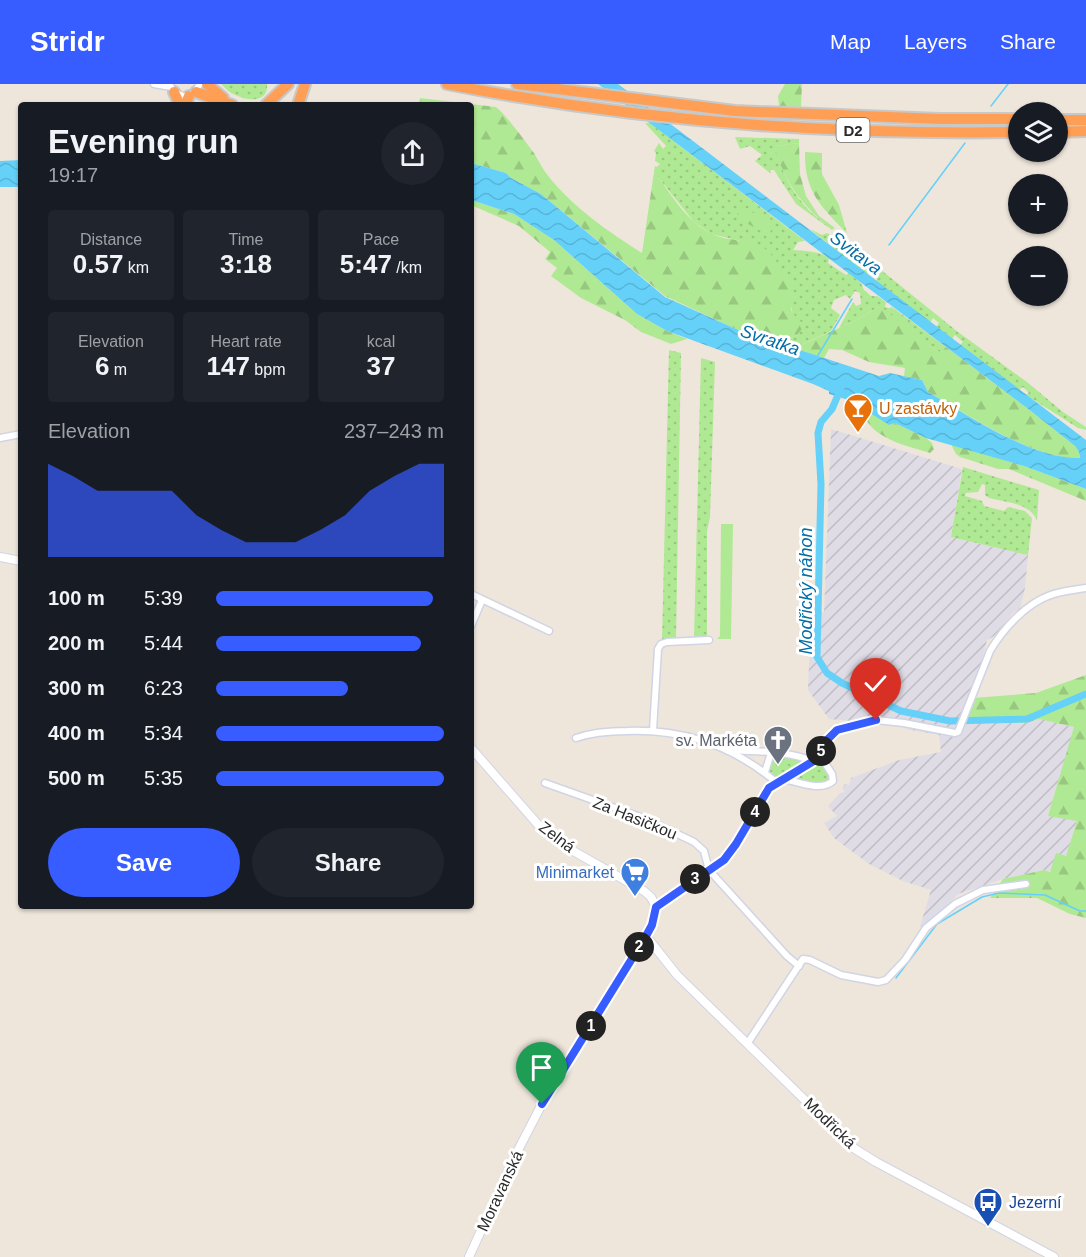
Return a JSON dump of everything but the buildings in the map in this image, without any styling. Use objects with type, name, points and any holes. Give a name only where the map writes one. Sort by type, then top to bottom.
[{"type":"highway","points":[[207,84],[227,102]]},
{"type":"highway","points":[[275,89],[288,84]]},
{"type":"highway","name":"D2","points":[[447,84],[502,95],[687,120],[904,132],[1008,132]]},
{"type":"highway","name":"D2","points":[[517,84],[670,105],[735,111],[1008,120]]},
{"type":"highway","points":[[171,88],[178,102]]},
{"type":"highway","points":[[193,94],[222,102]]},
{"type":"highway","points":[[1068,120],[1086,120]]},
{"type":"highway","points":[[1068,132],[1086,131]]},
{"type":"street","points":[[154,84],[171,88],[181,96],[193,94]]},
{"type":"street","points":[[0,438],[18,435]]},
{"type":"street","points":[[0,557],[18,560]]},
{"type":"street","points":[[656,907],[727,858],[769,788],[812,762],[826,741],[837,730],[876,720],[955,733],[962,727],[996,640],[1027,609],[1049,596],[1086,588]]},
{"type":"street","points":[[474,596],[549,631]]},
{"type":"street","points":[[474,619],[482,600]]},
{"type":"street","points":[[653,730],[657,649],[661,644],[667,642],[709,640]]},
{"type":"street","points":[[576,738],[597,732],[653,730],[702,740],[729,750],[780,781],[818,786],[828,785],[833,781],[832,774],[819,754]]},
{"type":"street","points":[[729,750],[771,753],[804,758],[812,762]]},
{"type":"street","name":"Zelná","points":[[474,751],[541,828],[559,843],[644,891],[651,897],[656,907]]},
{"type":"street","points":[[765,772],[771,753]]},
{"type":"street","name":"Za Hasičkou","points":[[545,783],[646,819],[694,842],[704,851],[709,870]]},
{"type":"street","points":[[709,870],[787,956],[799,966]]},
{"type":"street","points":[[747,1044],[803,959],[842,975],[878,982],[886,980],[905,960],[926,928],[956,904],[983,890],[1026,884]]},
{"type":"street","name":"Moravanská","points":[[470,1257],[515,1156],[542,1104],[646,936],[652,925],[656,907]]},
{"type":"street","name":"Modřická","points":[[646,936],[677,975],[855,1149],[1054,1257]]},
{"type":"shaded area","points":[[831,429],[962,469],[951,537],[1028,555],[1025,588],[1020,609],[1014,612],[994,636],[987,640],[966,723],[1026,723],[1039,719],[1075,727],[1048,815],[1077,820],[1066,857],[1051,872],[1044,870],[1003,879],[958,894],[923,929],[920,927],[931,890],[903,881],[869,864],[834,838],[824,823],[837,816],[828,806],[840,793],[845,792],[842,789],[845,784],[849,785],[851,778],[899,760],[941,752],[939,735],[906,729],[909,726],[829,719],[808,690],[811,611],[824,613]]},
{"type":"green space","points":[[221,84],[267,84],[267,90],[258,99],[248,99],[233,94]]},
{"type":"green space","points":[[785,84],[802,84],[801,107],[779,106],[778,96]]},
{"type":"green space","points":[[420,98],[454,102],[419,102]]},
{"type":"green space","points":[[474,104],[496,107],[526,142],[549,177],[569,199],[605,228],[642,253],[654,172],[686,214],[701,228],[716,236],[758,245],[767,251],[781,267],[792,285],[794,296],[791,309],[805,325],[797,335],[778,343],[736,329],[665,296],[541,194],[506,173],[474,164]]},
{"type":"green space","points":[[645,123],[650,123],[805,241],[798,242],[793,250],[816,253],[829,258],[828,263],[846,275],[849,273],[871,296],[877,296],[886,302],[885,307],[892,307],[946,347],[940,352],[931,347],[878,307],[839,328],[853,302],[856,306],[861,304],[860,293],[855,291],[850,299],[846,295],[834,300],[831,308],[840,315],[831,331],[794,348],[778,343],[797,335],[791,306],[793,298],[741,241],[711,234],[694,222],[654,172],[655,166],[660,164],[655,161],[654,151],[659,143],[663,149],[666,146]]},
{"type":"green space","points":[[735,137],[799,139],[799,143],[775,146],[779,160],[796,195],[832,230],[796,204],[774,170],[770,170],[771,174],[755,161],[762,155],[750,146],[740,149]]},
{"type":"green space","points":[[799,143],[800,174],[806,196],[819,216],[835,228],[832,230],[803,202],[789,183],[774,146]]},
{"type":"green space","points":[[805,152],[822,153],[822,174],[839,205],[847,233],[829,215],[811,188],[805,166]]},
{"type":"green space","points":[[474,201],[514,214],[554,240],[637,314],[687,339],[671,344],[641,332],[625,320],[581,298],[551,276],[557,268],[545,259],[550,252],[519,226],[474,206]]},
{"type":"green space","points":[[740,208],[771,219],[772,229],[768,235],[748,224],[737,214]]},
{"type":"green space","points":[[810,229],[822,235],[827,233],[855,249],[958,332],[1086,427],[1086,430],[1078,428],[1026,395],[1029,393],[1023,387],[1019,390],[960,345],[963,342],[955,335],[952,339],[936,327],[939,323],[933,318],[930,323],[875,282],[878,277],[870,271],[867,275]]},
{"type":"green space","points":[[878,307],[884,309],[931,347],[940,352],[946,347],[1075,446],[1080,459],[1061,457],[1041,451],[1001,434],[928,392],[922,380],[904,376],[905,368],[869,362],[842,350],[829,349],[824,358],[794,348],[857,320]]},
{"type":"green space","points":[[669,350],[681,353],[676,639],[662,641]]},
{"type":"green space","points":[[701,358],[715,362],[710,517],[707,531],[707,637],[694,639]]},
{"type":"green space","points":[[862,406],[889,425],[895,423],[926,438],[932,443],[934,449],[930,453],[897,443],[881,435],[868,422]]},
{"type":"green space","points":[[951,444],[1024,466],[1086,489],[1086,501],[1009,469],[998,469],[960,457]]},
{"type":"green space","points":[[963,467],[1039,490],[1037,521],[1029,510],[1023,507],[989,498],[985,495],[985,485],[982,484],[978,492],[966,493],[965,496],[982,501],[984,506],[1004,511],[1008,507],[1025,511],[1032,518],[1028,555],[951,537]]},
{"type":"green space","points":[[721,524],[733,524],[731,639],[717,639],[720,636]]},
{"type":"green space","points":[[1086,675],[1086,918],[1070,914],[1037,898],[990,898],[1003,879],[1044,870],[1050,872],[1056,853],[1066,856],[1077,821],[1048,816],[1074,727],[1039,719],[1026,723],[966,723],[973,698],[1036,693]]},
{"type":"green space","points":[[776,755],[804,760],[805,763],[776,777],[770,774],[768,769]]},
{"type":"green space","points":[[818,760],[830,775],[830,781],[816,784],[794,779]]},
{"type":"water","points":[[598,84],[618,84],[1086,440],[1086,489],[1024,466],[926,438],[895,423],[889,425],[858,403],[829,394],[829,391],[813,384],[667,331],[637,314],[554,240],[514,214],[474,201],[474,164],[506,173],[541,194],[665,297],[736,329],[879,376],[890,373],[922,380],[928,392],[1021,444],[1061,456],[1080,458],[1075,446]]},
{"type":"water","points":[[18,160],[18,187],[0,187],[0,161]]},
{"type":"waterway","points":[[991,106],[1008,84]]},
{"type":"waterway","points":[[889,245],[965,143]]},
{"type":"waterway","points":[[817,357],[852,299]]},
{"type":"waterway","name":"Modřický náhon","points":[[841,388],[832,409],[821,422],[818,433],[821,484],[817,657],[827,673],[842,683],[901,711],[950,721],[1027,719],[1086,694]]},
{"type":"waterway","points":[[896,978],[937,924],[982,897],[999,893],[1045,895],[1080,911],[1086,911]]},
{"type":"place","name":"U zastávky","points":[[858,434]]},
{"type":"place","name":"sv. Markéta","points":[[778,766]]},
{"type":"place","name":"Minimarket","points":[[635,898]]},
{"type":"place","name":"Jezerní","points":[[988,1228]]},
{"type":"route","points":[[542,1104],[646,936],[652,925],[656,907],[724,860],[769,788],[812,762],[826,741],[837,730],[876,720]]},
{"type":"water label","name":"Svitava","points":[[856,253]]},
{"type":"water label","name":"Svratka","points":[[770,340]]}]
